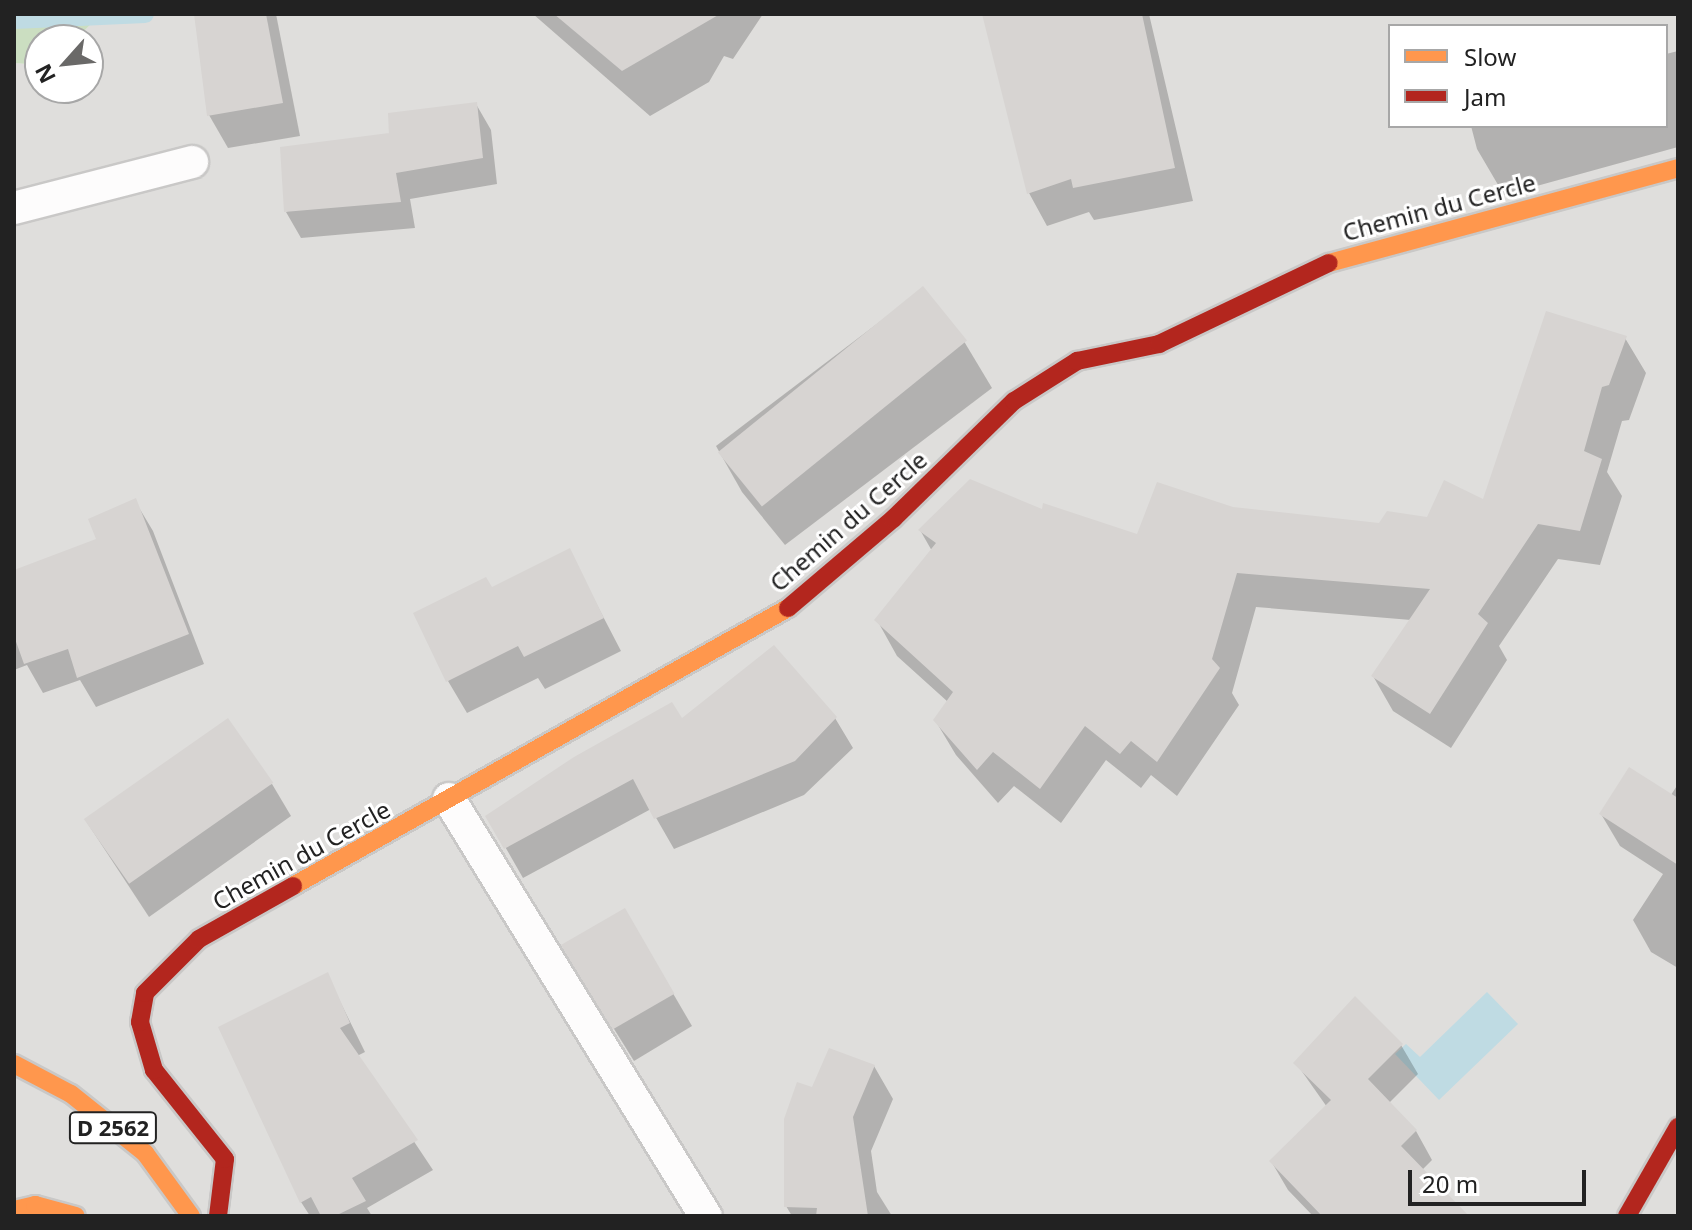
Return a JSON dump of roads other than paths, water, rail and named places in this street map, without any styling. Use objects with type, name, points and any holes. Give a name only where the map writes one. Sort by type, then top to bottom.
[{"type":"street","name":"Chemin du Cercle","points":[[218,1216],[225,1159],[154,1070],[140,1022],[145,993],[199,939],[788,608],[893,519],[1014,401],[1077,361],[1159,344],[1320,265],[1678,168]]},
{"type":"street","name":"D 2562","points":[[14,1064],[71,1094],[145,1153],[191,1216]]},
{"type":"street","points":[[1627,1216],[1678,1127]]},
{"type":"street","points":[[14,1210],[35,1205],[76,1216]]},
{"type":"lane","points":[[14,208],[192,162]]},
{"type":"lane","points":[[449,799],[706,1216]]},
{"type":"water","points":[[1487,992],[1518,1024],[1439,1100],[1395,1054],[1406,1044],[1420,1057]]},
{"type":"waterway","points":[[14,20],[145,14]]}]
